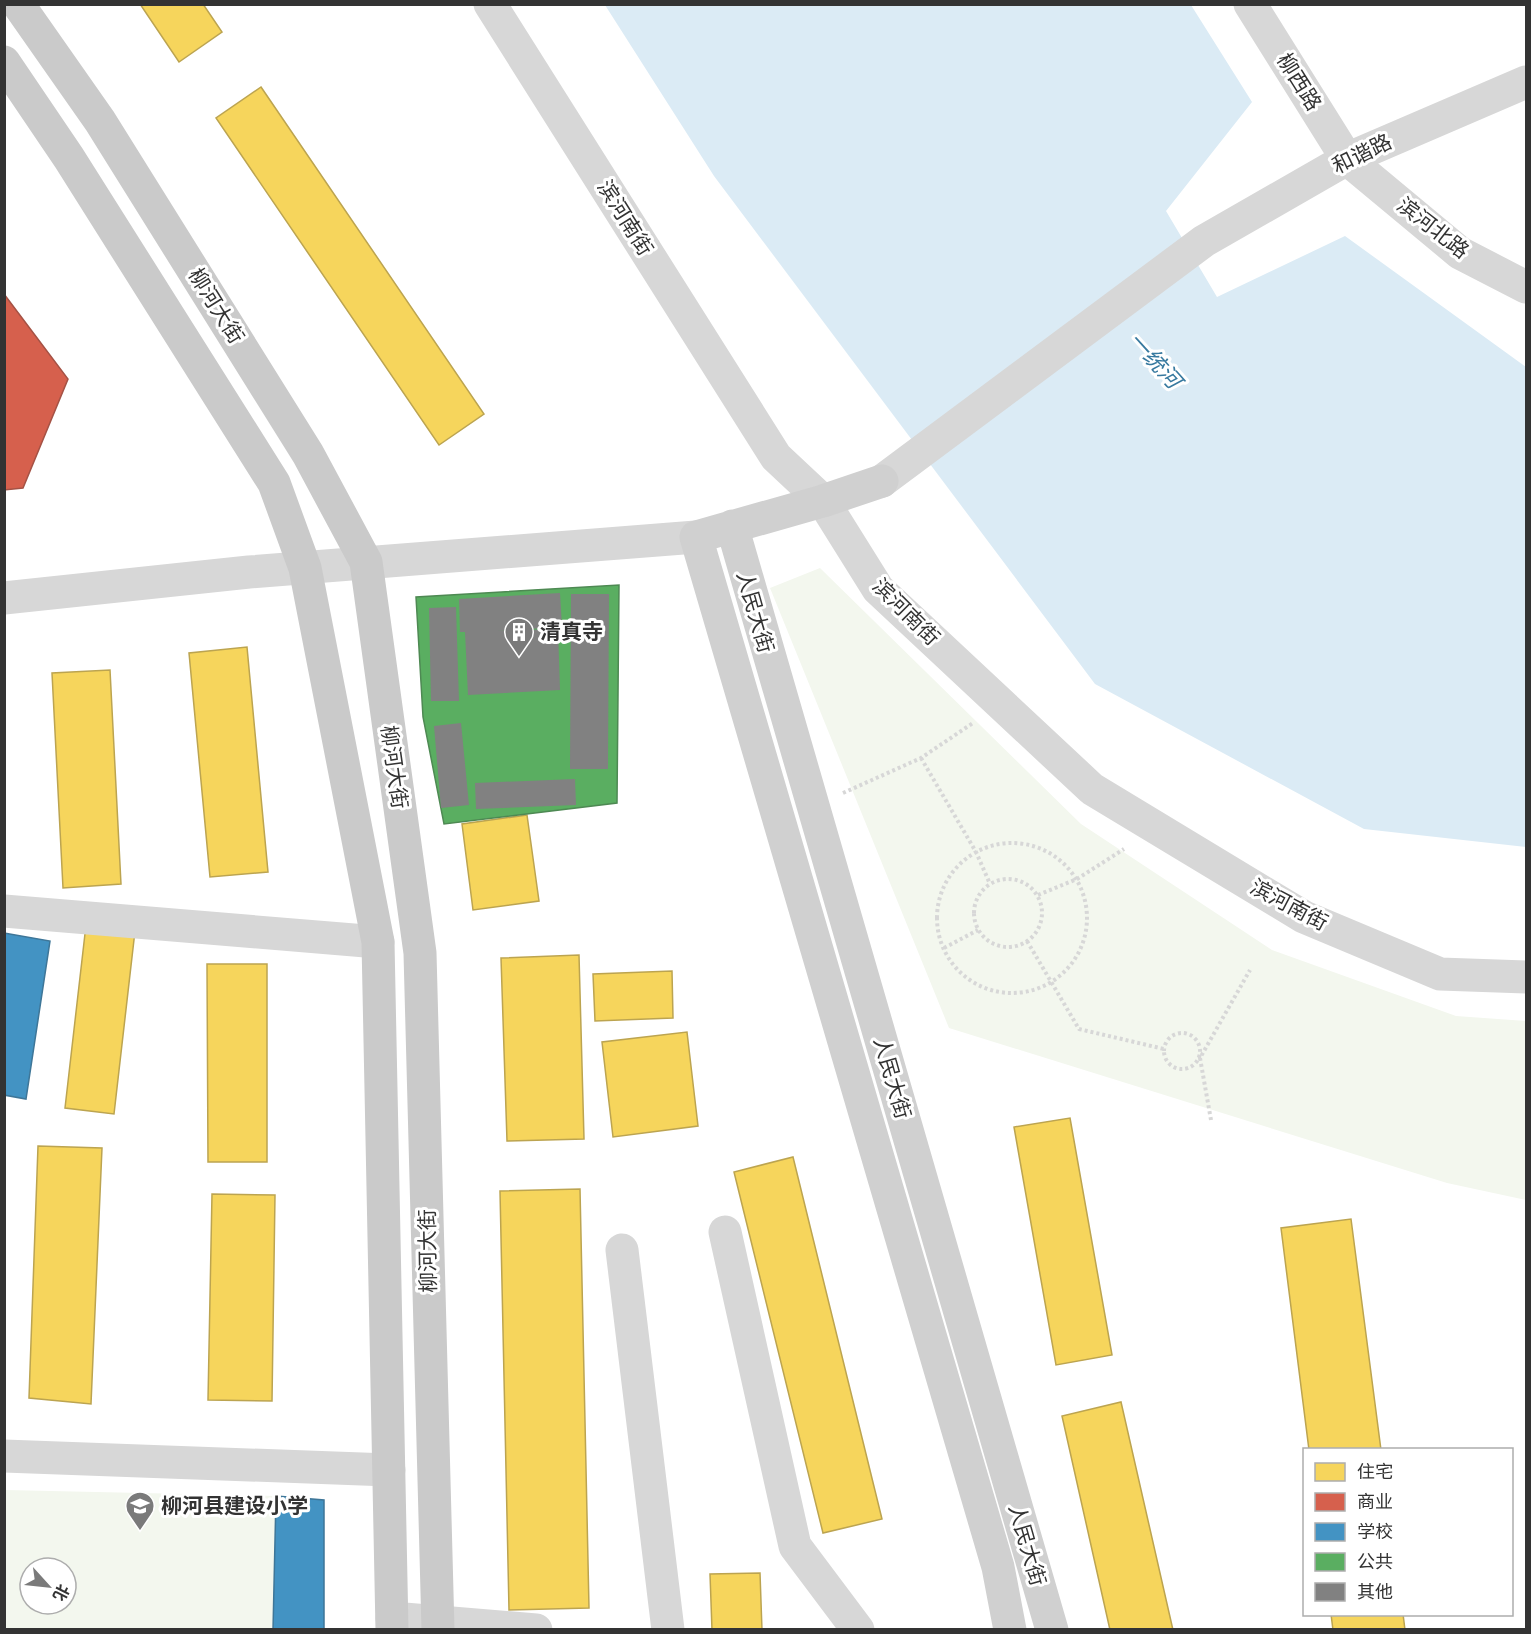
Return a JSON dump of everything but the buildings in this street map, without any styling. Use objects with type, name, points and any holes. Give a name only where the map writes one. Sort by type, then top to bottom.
[{"type":"main road","name":"柳河大街","points":[[18,4],[100,121],[239,343],[308,454],[366,562],[420,953],[437,1625]]},
{"type":"main road","name":"柳河大街","points":[[4,62],[69,158],[274,483],[305,568],[378,942],[392,1624]]},
{"type":"street","name":"滨河南街","points":[[490,4],[776,457],[823,501],[878,589],[1092,789],[1304,917],[1440,974],[1527,977]]},
{"type":"street","name":"柳西路","points":[[1250,4],[1347,159]]},
{"type":"street","name":"和谐路","points":[[823,501],[882,481],[1204,241],[1347,159],[1527,82]]},
{"type":"street","name":"滨河北路","points":[[1347,159],[1460,253],[1527,287]]},
{"type":"street","points":[[4,598],[366,562],[696,537],[823,501]]},
{"type":"street","name":"人民大街","points":[[732,526],[1052,1629]]},
{"type":"street","name":"人民大街","points":[[696,537],[995,1555],[1010,1629]]},
{"type":"street","points":[[4,911],[378,942]]},
{"type":"street","points":[[725,1232],[795,1546],[858,1629]]},
{"type":"street","points":[[622,1250],[668,1629]]},
{"type":"street","points":[[4,1456],[389,1470]]},
{"type":"street","points":[[392,1624],[536,1629]]},
{"type":"path","points":[[813,806],[921,758],[1001,704]]},
{"type":"path","points":[[921,758],[976,852],[990,884]]},
{"type":"path","points":[[1038,895],[1077,879],[1157,828]]},
{"type":"path","points":[[1003,843],[1032,845],[1050,852],[1065,864],[1077,879],[1087,907],[1085,936],[1078,955],[1067,971],[1051,983],[1033,991],[1013,994],[993,991],[975,984],[959,972],[939,937],[937,918],[939,898],[948,879],[959,864],[976,852],[1003,843]]},
{"type":"path","points":[[1007,878],[1025,882],[1038,895],[1043,912],[1038,928],[1027,941],[1010,947],[992,943],[978,930],[974,914],[978,897],[990,884],[1007,878]]},
{"type":"path","points":[[944,948],[978,930]]},
{"type":"path","points":[[1027,941],[1079,1029],[1164,1049]]},
{"type":"path","points":[[1211,1120],[1200,1058],[1201,1047],[1196,1038],[1187,1033],[1177,1034],[1168,1039],[1164,1049],[1165,1057],[1178,1069],[1187,1069],[1200,1058],[1250,970]]},
{"type":"shaded area","points":[[820,568],[1081,824],[1272,950],[1456,1016],[1526,1021],[1526,1200],[1447,1183],[949,1028],[770,588]]},
{"type":"shaded area","name":"柳河县建设小学","points":[[5,1490],[276,1496],[273,1629],[5,1629]]},
{"type":"water","name":"一统河","points":[[605,5],[1191,5],[1252,102],[1166,211],[1217,297],[1345,236],[1526,367],[1526,847],[1364,829],[1095,684],[714,176]]},
{"type":"place","name":"清真寺","points":[[519,658]]},
{"type":"place","name":"柳河县建设小学","points":[[140,1532]]}]
